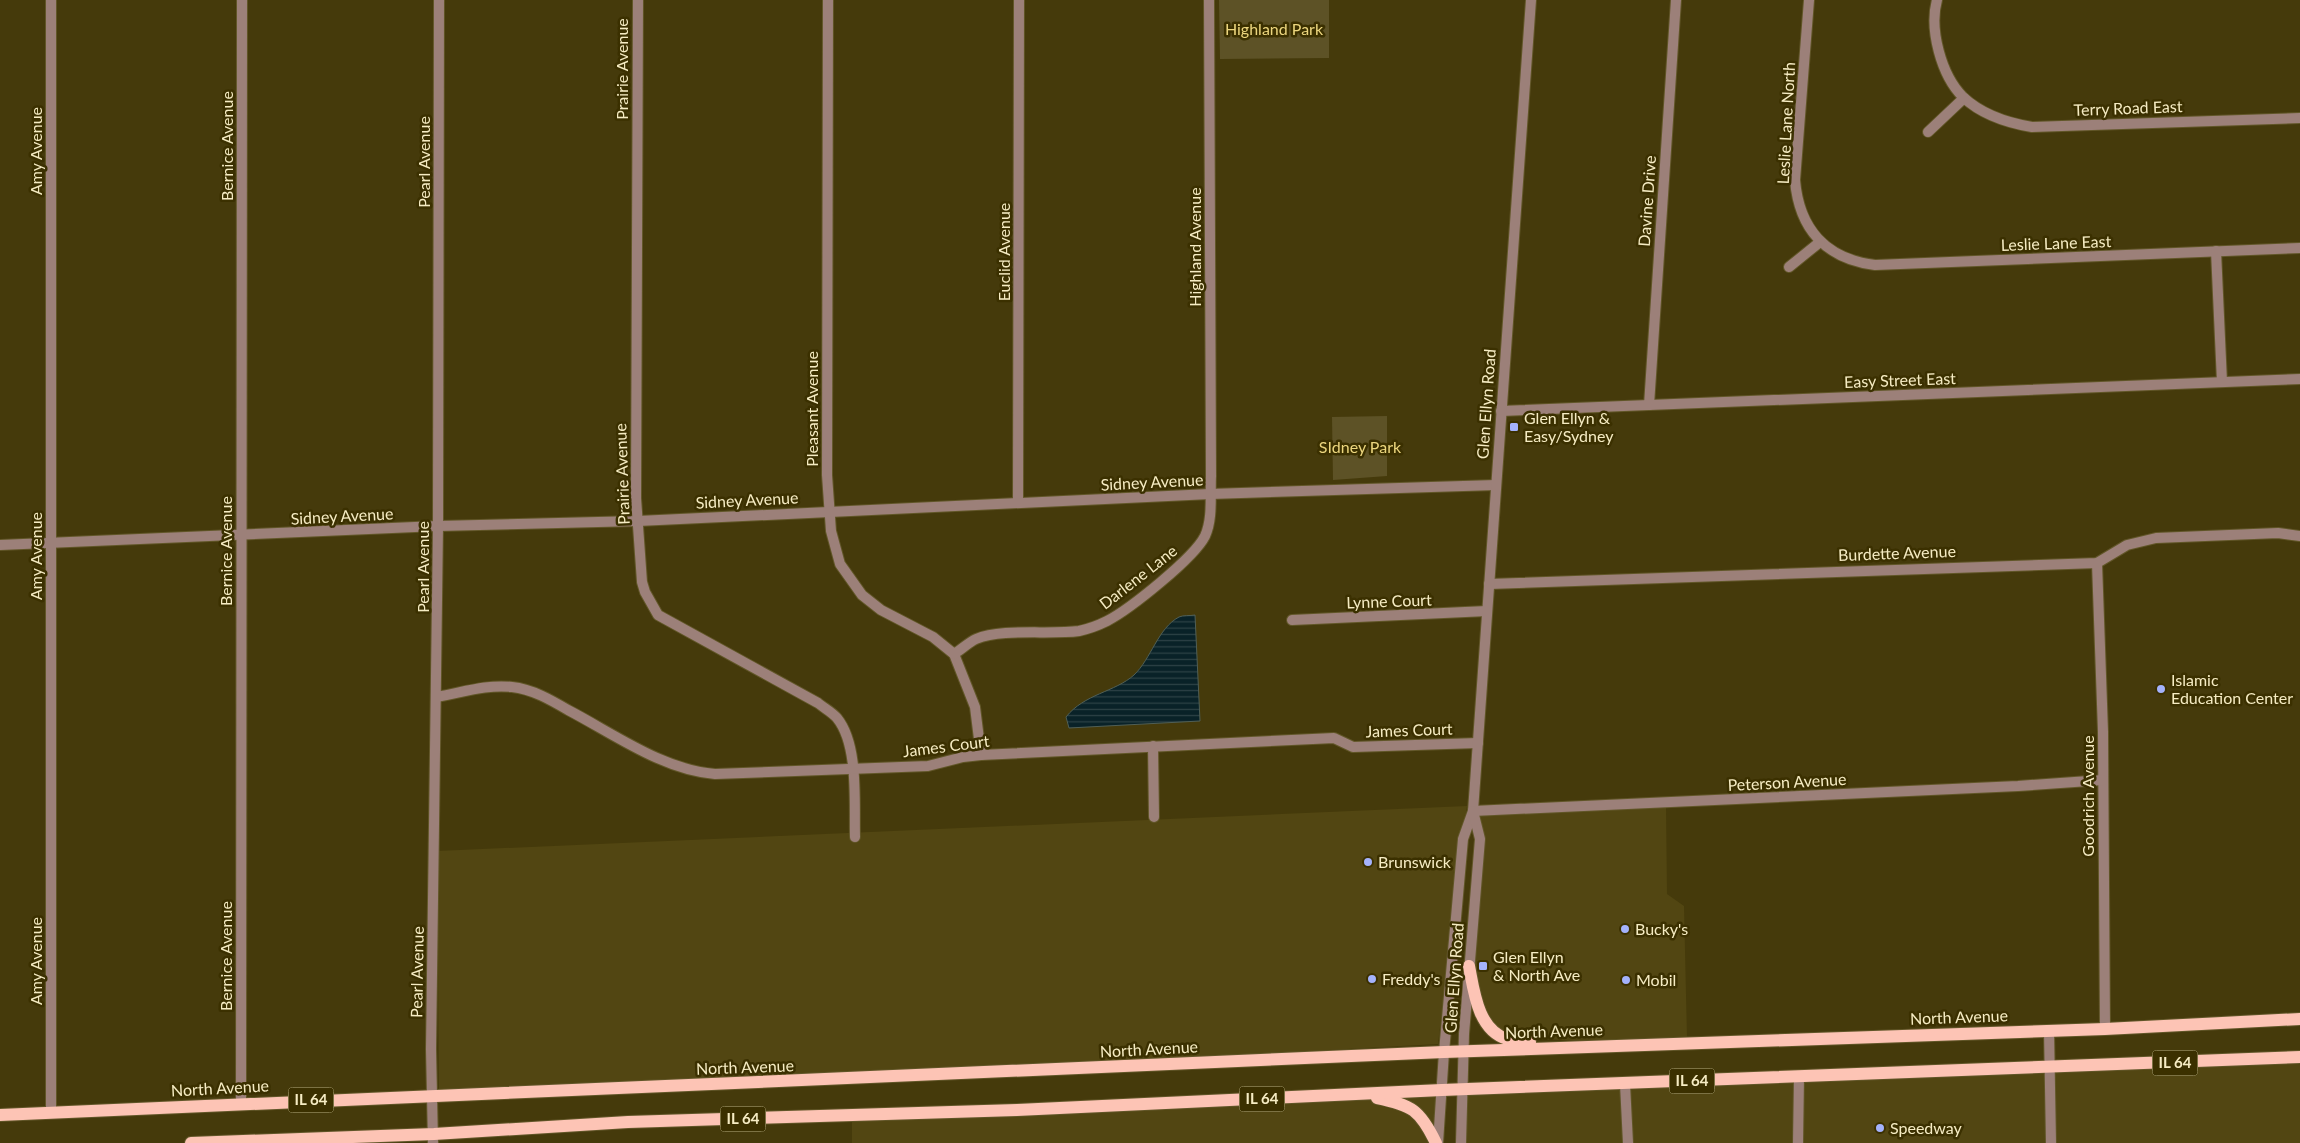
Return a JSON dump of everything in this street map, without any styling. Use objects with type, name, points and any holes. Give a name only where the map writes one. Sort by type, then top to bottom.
[{"type":"main road","points":[[1469,966],[1478,1009],[1490,1029],[1498,1034],[1507,1039],[1541,1043],[1600,1046]]},
{"type":"main road","name":"North Avenue","points":[[0,1115],[1464,1051],[2105,1029],[2300,1019]]},
{"type":"main road","name":"IL 64","points":[[191,1143],[433,1138],[628,1122],[1017,1110],[1464,1089],[2300,1057]]},
{"type":"main road","points":[[1342,1095],[1378,1098],[1405,1104],[1420,1114],[1437,1143]]},
{"type":"street","name":"Amy Avenue","points":[[50,1113],[51,0]]},
{"type":"street","name":"Bernice Avenue","points":[[241,1103],[242,0]]},
{"type":"street","name":"Pearl Avenue","points":[[433,1138],[431,1049],[438,526],[439,0]]},
{"type":"street","name":"Prairie Avenue","points":[[638,0],[636,489],[642,582],[645,592],[658,615],[818,703],[836,718],[850,746],[853,769],[855,837]]},
{"type":"street","name":"Pleasant Avenue","points":[[828,0],[827,475],[834,546],[840,564],[862,595],[881,610],[933,638],[954,654]]},
{"type":"street","name":"Euclid Avenue","points":[[1018,503],[1019,0]]},
{"type":"street","name":"Highland Avenue","points":[[1209,0],[1210,494]]},
{"type":"street","name":"Glen Ellyn Road","points":[[1437,1143],[1463,839],[1473,811],[1531,0]]},
{"type":"street","name":"Davine Drive","points":[[1650,405],[1676,0]]},
{"type":"street","name":"Leslie Lane North","points":[[1809,0],[1795,180],[1800,209],[1820,242]]},
{"type":"street","points":[[1928,132],[1964,98],[1954,87],[1939,52],[1934,20],[1937,0]]},
{"type":"street","name":"Terry Road East","points":[[1964,98],[1998,118],[2032,126],[2300,118]]},
{"type":"street","name":"Leslie Lane East","points":[[1820,242],[1839,255],[1854,262],[1875,265],[2300,248]]},
{"type":"street","points":[[1789,267],[1820,242]]},
{"type":"street","points":[[2216,251],[2222,382]]},
{"type":"street","name":"Easy Street East","points":[[1501,411],[2300,379]]},
{"type":"street","name":"Sidney Avenue","points":[[0,545],[438,526],[638,521],[1210,494],[1496,485]]},
{"type":"street","name":"Darlene Lane","points":[[954,654],[976,639],[993,635],[1081,630],[1100,624],[1118,614],[1195,552],[1205,535],[1209,523],[1210,494]]},
{"type":"street","points":[[2097,563],[2127,544],[2156,538],[2278,533],[2300,536]]},
{"type":"street","name":"Burdette Avenue","points":[[1489,584],[2097,563]]},
{"type":"street","name":"Goodrich Avenue","points":[[2097,563],[2103,780],[2105,1029]]},
{"type":"street","name":"Lynne Court","points":[[1292,620],[1487,611]]},
{"type":"street","points":[[954,654],[976,707],[981,755]]},
{"type":"street","name":"James Court","points":[[436,697],[489,687],[523,689],[548,699],[660,759],[696,772],[715,774],[928,766],[962,757],[981,755],[1334,738],[1353,746],[1478,743]]},
{"type":"street","points":[[1153,746],[1154,817]]},
{"type":"street","name":"Peterson Avenue","points":[[1473,811],[2018,786],[2103,780]]},
{"type":"street","name":"Glen Ellyn Road","points":[[1462,1143],[1464,1051],[1469,966],[1480,839],[1473,811]]},
{"type":"street","points":[[2049,1030],[2051,1143]]},
{"type":"street","points":[[1798,1143],[1799,1077]]},
{"type":"street","points":[[1625,1084],[1628,1143]]},
{"type":"shaded area","points":[[1666,805],[1667,894],[1684,906],[1687,1038],[1600,1042],[1544,1039],[1509,1036],[1493,1027],[1482,1006],[1473,965],[1477,813]]},
{"type":"shaded area","points":[[1467,806],[1438,1044],[985,1069],[439,1090],[437,851]]},
{"type":"shaded area","points":[[2300,1061],[2300,1143],[2054,1143],[2053,1070]]},
{"type":"shaded area","points":[[2047,1069],[2047,1143],[1801,1143],[1801,1079]]},
{"type":"shaded area","points":[[1793,1081],[1793,1143],[1462,1143],[1467,1095]]},
{"type":"shaded area","points":[[1437,1096],[1434,1143],[852,1143],[852,1121]]},
{"type":"green space","name":"Highland Park","points":[[1219,0],[1329,0],[1329,58],[1220,59]]},
{"type":"green space","name":"SIdney Park","points":[[1387,416],[1387,476],[1333,480],[1332,417]]},
{"type":"water","points":[[1195,615],[1200,721],[1069,728],[1066,717],[1073,709],[1090,698],[1118,686],[1134,675],[1160,636],[1172,622],[1181,616]]},
{"type":"place","name":"Glen Ellyn & Easy/Sydney","points":[[1514,427]]},
{"type":"place","name":"Islamic Education Center","points":[[2161,689]]},
{"type":"place","name":"Brunswick","points":[[1368,862]]},
{"type":"place","name":"Bucky's","points":[[1625,929]]},
{"type":"place","name":"Glen Ellyn & North Ave","points":[[1483,966]]},
{"type":"place","name":"Freddy's","points":[[1372,979]]},
{"type":"place","name":"Mobil","points":[[1626,980]]},
{"type":"place","name":"Speedway","points":[[1880,1128]]}]
